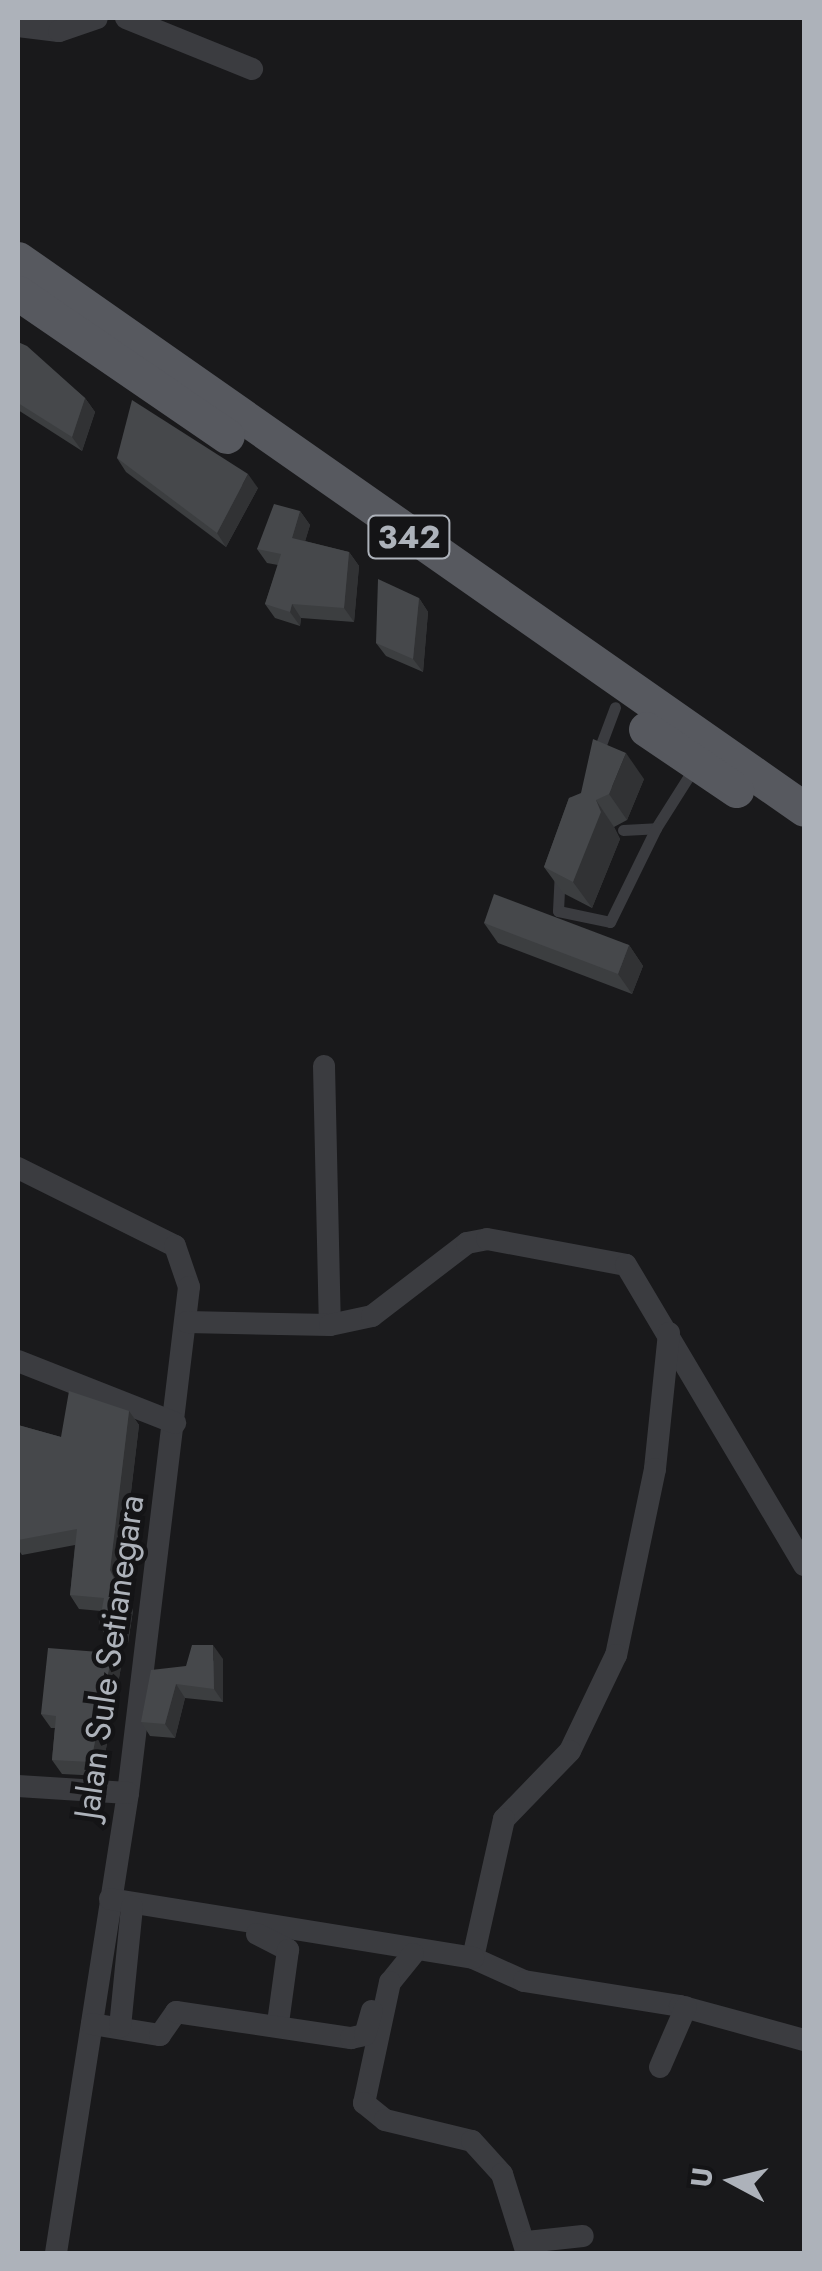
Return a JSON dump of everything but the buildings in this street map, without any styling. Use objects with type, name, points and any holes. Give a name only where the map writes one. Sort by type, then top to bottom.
[{"type":"main road","name":"342","points":[[18,259],[34,292],[696,764],[804,833]]},
{"type":"main road","name":"342","points":[[34,292],[804,809]]},
{"type":"street","points":[[18,26],[59,31],[97,18]]},
{"type":"street","points":[[126,18],[252,69]]},
{"type":"street","points":[[324,1066],[330,1326]]},
{"type":"street","name":"Jalan Sule Setianegara","points":[[18,1168],[175,1246],[186,1260],[187,1322],[128,1793],[121,1903],[92,2024],[56,2254]]},
{"type":"street","points":[[187,1322],[330,1326],[372,1316],[467,1243],[487,1239],[626,1265],[804,1565]]},
{"type":"street","points":[[473,1958],[504,1819],[570,1751],[616,1655],[655,1468],[669,1334]]},
{"type":"street","points":[[18,1361],[175,1423]]},
{"type":"street","points":[[18,1786],[128,1793]]},
{"type":"street","points":[[120,2027],[121,1903],[413,1954],[473,1958],[524,1981],[686,2007],[804,2040]]},
{"type":"street","points":[[187,1923],[284,1942],[278,2023]]},
{"type":"street","points":[[413,1954],[390,1982],[364,2103],[385,2120],[472,2142],[502,2174],[527,2248],[583,2236]]},
{"type":"street","points":[[92,2024],[160,2036],[176,2012],[364,2035],[379,1973]]},
{"type":"street","points":[[660,2067],[686,2007]]},
{"type":"lane","points":[[590,777],[615,707]]},
{"type":"lane","points":[[564,860],[558,911],[610,922],[656,828],[696,764]]},
{"type":"lane","points":[[623,830],[656,828]]}]
